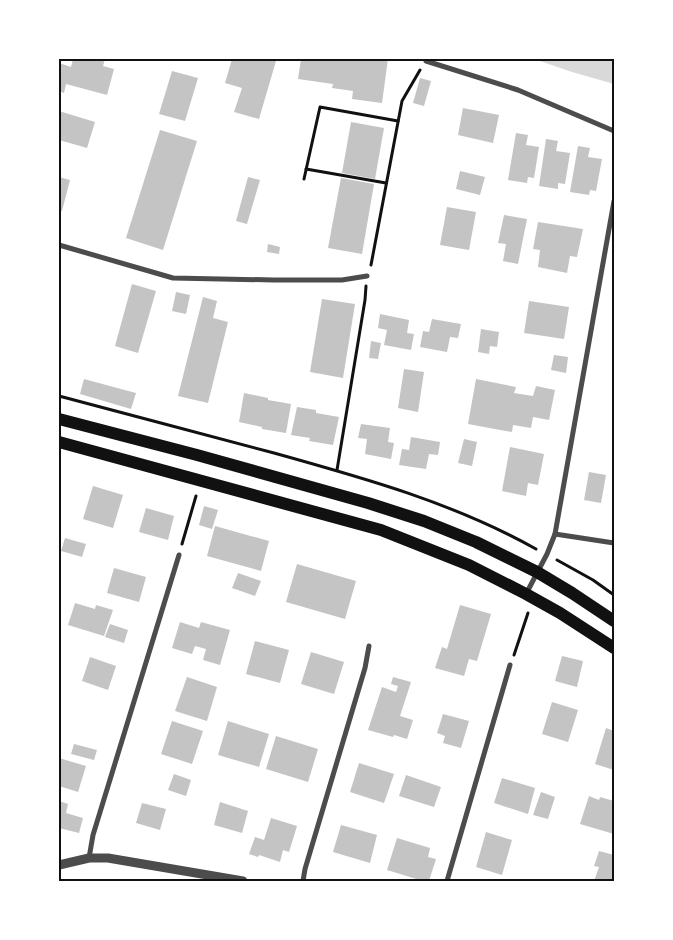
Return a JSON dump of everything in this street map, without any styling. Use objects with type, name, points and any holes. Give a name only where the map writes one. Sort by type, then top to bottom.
[{"type":"main road","points":[[59,418],[368,503],[424,521],[476,542],[537,572],[614,621]]},
{"type":"main road","points":[[59,442],[381,530],[469,565],[560,613],[614,648]]},
{"type":"street","points":[[426,61],[518,90],[614,131]]},
{"type":"street","points":[[526,594],[547,554],[555,534],[614,201]]},
{"type":"street","points":[[59,245],[173,278],[342,280],[367,276]]},
{"type":"street","points":[[555,534],[614,543]]},
{"type":"street","points":[[90,858],[93,835],[179,555]]},
{"type":"street","points":[[303,881],[365,668],[369,646]]},
{"type":"street","points":[[447,881],[510,665]]},
{"type":"street","points":[[59,865],[90,858],[108,858],[243,881]]},
{"type":"path","points":[[337,470],[365,300],[367,276],[372,263],[402,101],[426,61]]},
{"type":"path","points":[[304,179],[320,107],[398,121]]},
{"type":"path","points":[[306,169],[386,183]]},
{"type":"path","points":[[179,555],[196,496],[204,499]]},
{"type":"path","points":[[510,665],[528,613],[520,609]]},
{"type":"shaded area","points":[[534,59],[614,59],[614,84],[572,72]]},
{"type":"building","points":[[73,59],[84,61],[84,59],[105,59],[103,66],[114,69],[107,95],[66,84],[64,93],[59,91],[59,63],[71,67]]},
{"type":"building","points":[[232,59],[270,59],[276,61],[259,119],[234,112],[242,88],[225,83]]},
{"type":"building","points":[[301,59],[388,59],[382,103],[352,99],[353,91],[332,88],[333,84],[298,79]]},
{"type":"building","points":[[172,71],[198,78],[185,121],[159,114]]},
{"type":"building","points":[[420,78],[431,81],[424,106],[413,103]]},
{"type":"building","points":[[463,108],[499,115],[493,143],[458,135]]},
{"type":"building","points":[[59,111],[95,122],[87,148],[59,140]]},
{"type":"building","points":[[351,122],[384,128],[375,179],[342,173]]},
{"type":"building","points":[[160,130],[197,141],[163,250],[126,238]]},
{"type":"building","points":[[516,133],[528,135],[526,145],[539,147],[534,178],[528,177],[527,183],[508,180]]},
{"type":"building","points":[[546,139],[558,141],[556,151],[570,153],[565,184],[558,183],[558,189],[539,186]]},
{"type":"building","points":[[578,146],[590,148],[588,157],[602,159],[596,191],[590,190],[589,195],[570,192]]},
{"type":"building","points":[[460,171],[485,177],[480,195],[456,189]]},
{"type":"building","points":[[59,177],[70,180],[62,211],[59,210]]},
{"type":"building","points":[[248,177],[260,180],[247,224],[236,221]]},
{"type":"building","points":[[341,178],[374,184],[362,254],[328,248]]},
{"type":"building","points":[[447,207],[476,212],[469,250],[440,245]]},
{"type":"building","points":[[504,215],[527,219],[518,264],[503,261],[506,244],[498,243]]},
{"type":"building","points":[[538,222],[583,229],[577,257],[570,256],[567,273],[538,267],[540,250],[533,249]]},
{"type":"building","points":[[268,244],[280,247],[279,254],[267,252]]},
{"type":"building","points":[[132,284],[156,291],[138,353],[115,346]]},
{"type":"building","points":[[176,292],[190,295],[186,314],[172,311]]},
{"type":"building","points":[[203,297],[217,301],[213,318],[228,322],[208,403],[178,396]]},
{"type":"building","points":[[322,299],[355,304],[343,378],[310,372]]},
{"type":"building","points":[[529,301],[569,307],[564,339],[524,333]]},
{"type":"building","points":[[380,314],[409,320],[407,333],[414,334],[411,350],[384,345],[387,330],[378,328]]},
{"type":"building","points":[[432,319],[461,324],[458,338],[450,337],[447,352],[420,347],[423,331],[429,332]]},
{"type":"building","points":[[481,329],[499,332],[497,347],[490,346],[489,354],[478,352]]},
{"type":"building","points":[[371,341],[381,343],[378,359],[369,358]]},
{"type":"building","points":[[554,355],[568,357],[566,373],[551,370]]},
{"type":"building","points":[[404,369],[424,372],[418,412],[398,408]]},
{"type":"building","points":[[84,379],[136,393],[131,409],[80,394]]},
{"type":"building","points":[[476,379],[516,387],[514,393],[533,396],[536,386],[555,390],[549,420],[533,417],[531,428],[513,425],[512,432],[468,424]]},
{"type":"building","points":[[244,393],[291,404],[286,433],[262,429],[262,427],[239,422]]},
{"type":"building","points":[[297,407],[339,417],[333,445],[309,441],[310,438],[291,435]]},
{"type":"building","points":[[361,424],[390,428],[388,442],[394,443],[391,459],[365,454],[367,439],[358,438]]},
{"type":"building","points":[[411,437],[440,442],[438,455],[429,454],[426,469],[399,465],[402,449],[409,450]]},
{"type":"building","points":[[464,439],[477,442],[472,466],[458,463]]},
{"type":"building","points":[[510,447],[544,454],[538,485],[528,483],[526,496],[502,491]]},
{"type":"building","points":[[589,472],[606,475],[601,503],[584,500]]},
{"type":"building","points":[[93,486],[123,495],[113,528],[83,519]]},
{"type":"building","points":[[204,506],[218,510],[212,529],[199,525]]},
{"type":"building","points":[[146,508],[174,516],[168,540],[139,532]]},
{"type":"building","points":[[215,526],[269,541],[261,571],[207,556]]},
{"type":"building","points":[[65,538],[86,544],[82,557],[61,551]]},
{"type":"building","points":[[297,564],[356,581],[345,619],[286,602]]},
{"type":"building","points":[[114,568],[146,577],[139,602],[107,593]]},
{"type":"building","points":[[238,573],[261,581],[255,596],[232,588]]},
{"type":"building","points":[[75,603],[95,609],[96,605],[113,610],[104,636],[68,625]]},
{"type":"building","points":[[460,605],[491,614],[477,661],[469,659],[464,676],[435,668],[442,647],[447,649]]},
{"type":"building","points":[[180,622],[199,628],[201,622],[230,630],[220,665],[203,660],[206,649],[195,646],[192,654],[172,648]]},
{"type":"building","points":[[110,624],[128,630],[124,643],[105,637]]},
{"type":"building","points":[[255,641],[289,650],[280,683],[246,674]]},
{"type":"building","points":[[311,652],[344,662],[334,694],[301,684]]},
{"type":"building","points":[[562,656],[583,661],[577,687],[555,681]]},
{"type":"building","points":[[90,657],[116,666],[108,690],[82,681]]},
{"type":"building","points":[[187,677],[217,687],[207,721],[175,711]]},
{"type":"building","points":[[393,677],[411,682],[400,716],[413,720],[407,739],[368,730],[382,687],[396,692],[398,686],[391,684]]},
{"type":"building","points":[[552,702],[578,710],[568,742],[542,734]]},
{"type":"building","points":[[443,714],[469,721],[461,748],[443,743],[445,736],[437,733]]},
{"type":"building","points":[[172,721],[203,731],[192,764],[161,754]]},
{"type":"building","points":[[228,721],[269,734],[259,767],[218,755]]},
{"type":"building","points":[[606,728],[614,731],[614,770],[595,764]]},
{"type":"building","points":[[276,736],[318,749],[308,782],[266,769]]},
{"type":"building","points":[[74,744],[97,750],[94,760],[71,754]]},
{"type":"building","points":[[59,758],[86,766],[78,792],[59,786]]},
{"type":"building","points":[[359,763],[394,774],[384,803],[350,792]]},
{"type":"building","points":[[174,774],[191,780],[186,796],[168,790]]},
{"type":"building","points":[[406,775],[441,787],[434,807],[399,796]]},
{"type":"building","points":[[502,778],[535,788],[528,814],[494,803]]},
{"type":"building","points":[[541,792],[555,797],[548,819],[533,815]]},
{"type":"building","points":[[589,796],[599,800],[600,797],[614,801],[614,834],[580,824]]},
{"type":"building","points":[[59,801],[68,804],[66,813],[83,818],[79,833],[59,828]]},
{"type":"building","points":[[220,802],[248,811],[242,833],[214,825]]},
{"type":"building","points":[[142,803],[166,809],[160,830],[136,823]]},
{"type":"building","points":[[271,818],[297,826],[289,852],[283,850],[280,862],[259,855],[258,857],[249,854],[255,837],[264,840]]},
{"type":"building","points":[[341,825],[377,835],[370,863],[333,852]]},
{"type":"building","points":[[486,832],[512,840],[502,875],[476,867]]},
{"type":"building","points":[[397,838],[430,848],[428,857],[436,859],[429,881],[423,881],[387,870]]},
{"type":"building","points":[[599,851],[614,855],[614,881],[594,881],[599,867],[594,866]]}]
